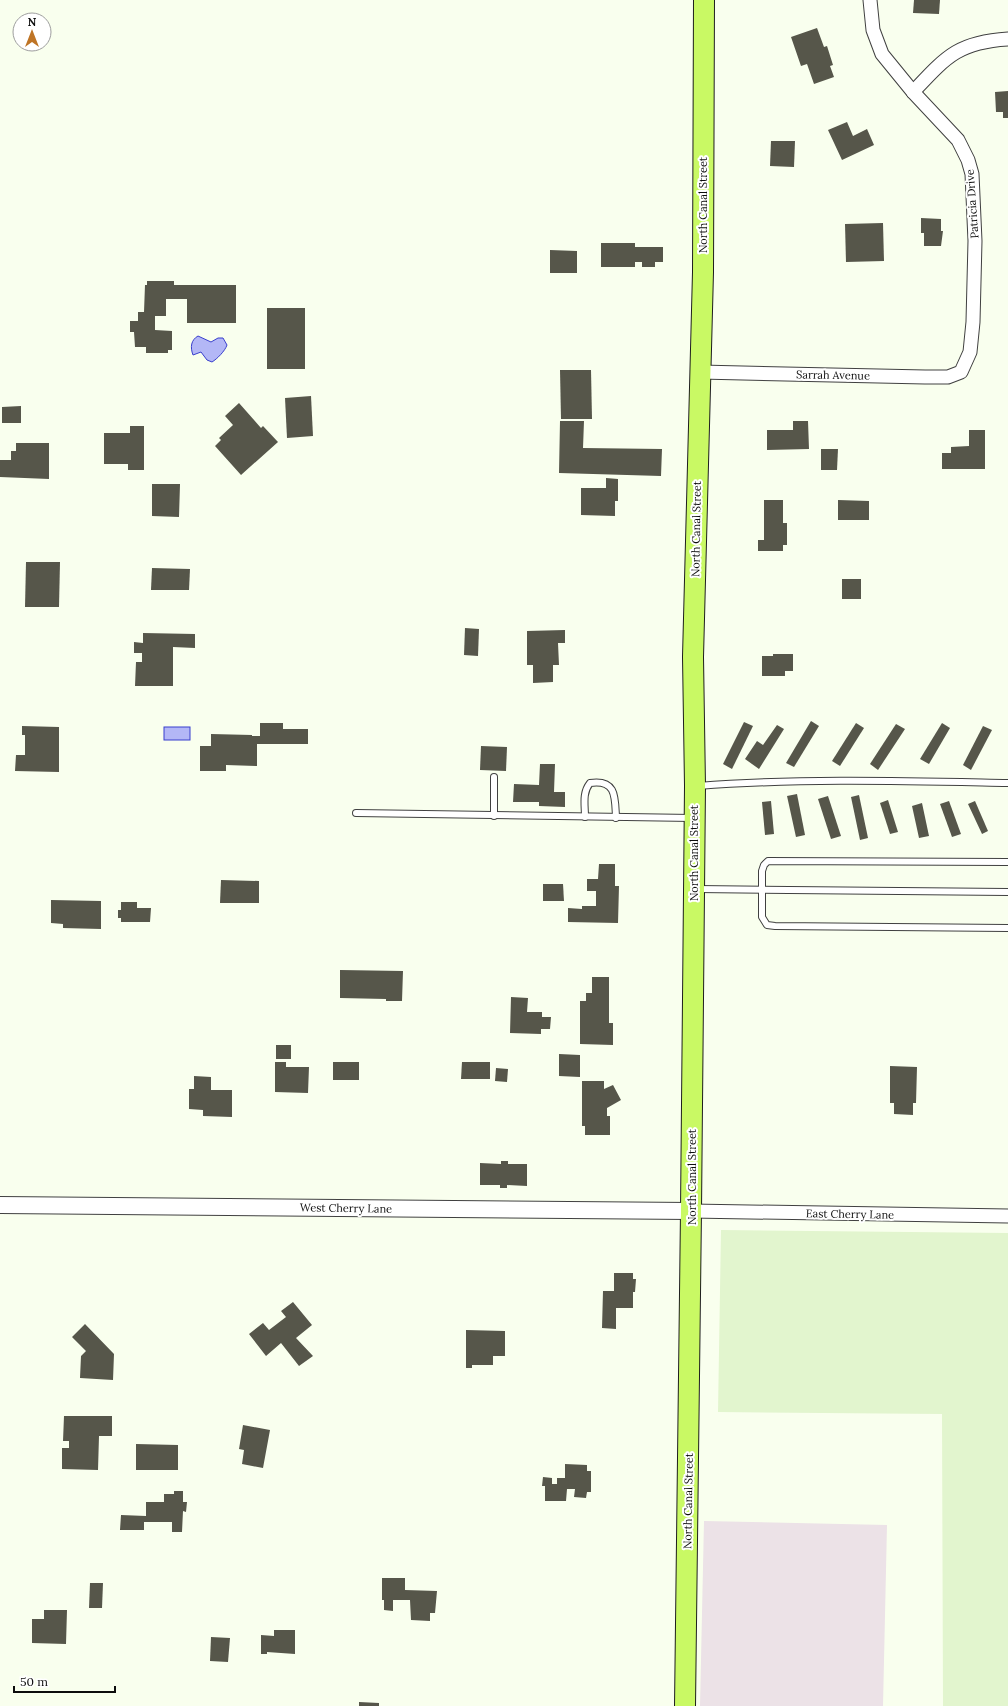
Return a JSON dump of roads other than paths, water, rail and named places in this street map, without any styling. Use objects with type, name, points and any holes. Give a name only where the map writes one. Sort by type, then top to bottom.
[{"type":"main road","name":"North Canal Street","points":[[685,1706],[695,786],[693,657],[703,272],[704,0]]},
{"type":"street","name":"Patricia Drive","points":[[870,0],[873,30],[882,54],[913,92],[958,140],[968,160],[972,174],[975,241],[973,322],[970,352],[963,368]]},
{"type":"street","points":[[913,92],[948,57],[962,47],[981,41],[1008,38]]},
{"type":"street","name":"Sarrah Avenue","points":[[700,372],[948,377],[961,372],[963,368]]},
{"type":"street","name":"West Cherry Lane","points":[[0,1205],[691,1211]]},
{"type":"street","name":"East Cherry Lane","points":[[691,1211],[1008,1216]]},
{"type":"lane","points":[[494,778],[494,816]]},
{"type":"lane","points":[[695,786],[751,782],[838,780],[1008,783]]},
{"type":"lane","points":[[585,817],[585,794],[587,788],[590,783],[598,782],[608,785],[614,790],[616,818]]},
{"type":"lane","points":[[356,813],[694,818]]},
{"type":"lane","points":[[1008,862],[775,860],[768,861],[764,865],[762,871],[762,917],[768,925],[1008,928]]},
{"type":"lane","points":[[694,889],[1008,892]]},
{"type":"water","points":[[198,336],[211,342],[218,338],[223,338],[227,345],[225,350],[212,362],[207,360],[201,352],[193,355],[192,344]]},
{"type":"water","points":[[164,727],[190,727],[190,740],[164,740]]}]
